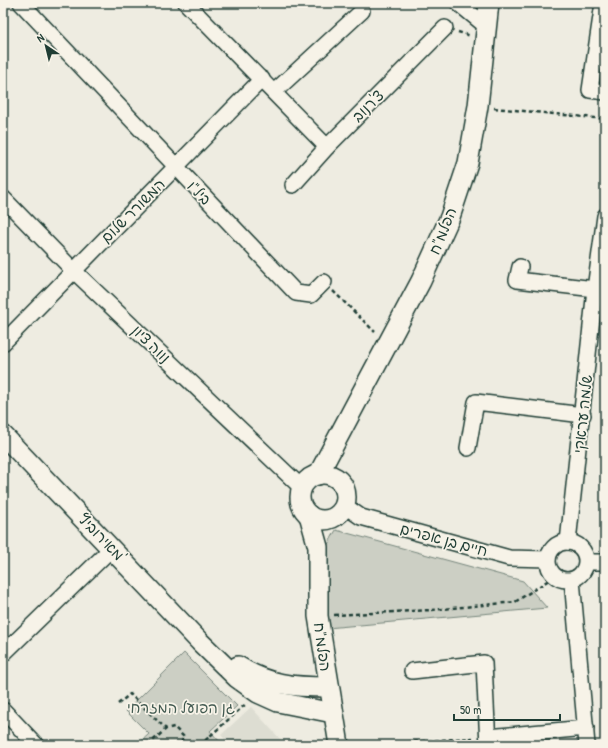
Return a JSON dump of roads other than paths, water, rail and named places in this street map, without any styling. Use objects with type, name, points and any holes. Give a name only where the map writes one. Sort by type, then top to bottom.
[{"type":"street","name":"ביל\"ו","points":[[21,3],[175,168],[296,293],[311,295],[324,282]]},
{"type":"street","points":[[186,3],[327,147]]},
{"type":"street","points":[[458,3],[486,33]]},
{"type":"street","name":"הפלמ\"ח","points":[[339,745],[328,687],[318,616],[318,548],[309,515],[301,502],[302,488],[312,478],[318,475],[387,343],[422,282],[450,216],[468,163],[478,106],[488,3]]},
{"type":"street","points":[[604,3],[590,90],[605,92]]},
{"type":"street","points":[[274,92],[362,11]]},
{"type":"street","name":"צ'רנוב","points":[[293,185],[327,147],[445,28]]},
{"type":"street","name":"המשורר שלום","points":[[3,343],[262,79]]},
{"type":"street","name":"נווה ציון","points":[[3,198],[74,270],[302,488]]},
{"type":"street","name":"שלמה עראקי","points":[[568,542],[583,415],[595,289],[605,216]]},
{"type":"street","points":[[520,267],[517,280],[595,289]]},
{"type":"street","points":[[468,448],[476,402],[583,415]]},
{"type":"street","name":"מאירוביץ'","points":[[3,435],[200,642],[238,678],[258,693],[278,702],[333,713]]},
{"type":"street","points":[[337,439],[340,482],[346,493],[344,506]]},
{"type":"street","points":[[318,475],[330,475],[340,482]]},
{"type":"street","name":"הפלמ\"ח","points":[[318,548],[330,519],[336,516],[344,506]]},
{"type":"street","name":"חיים בן אפרים","points":[[344,506],[361,517],[509,558],[548,559]]},
{"type":"street","points":[[309,515],[323,520],[330,519]]},
{"type":"street","points":[[563,542],[568,542],[574,543],[584,550],[587,562],[582,573],[572,580],[566,580],[555,576],[551,572],[548,559],[553,548],[563,542]]},
{"type":"street","points":[[3,654],[112,548]]},
{"type":"street","points":[[587,562],[605,562]]},
{"type":"street","points":[[572,580],[587,745]]},
{"type":"street","name":"מאירוביץ'","points":[[200,642],[254,676],[269,682],[287,686],[328,687]]},
{"type":"street","points":[[412,671],[484,663],[488,741],[586,728]]},
{"type":"street","points":[[3,710],[36,745]]},
{"type":"park label","name":"גן הפועל המזרחי","points":[[181,708]]}]
